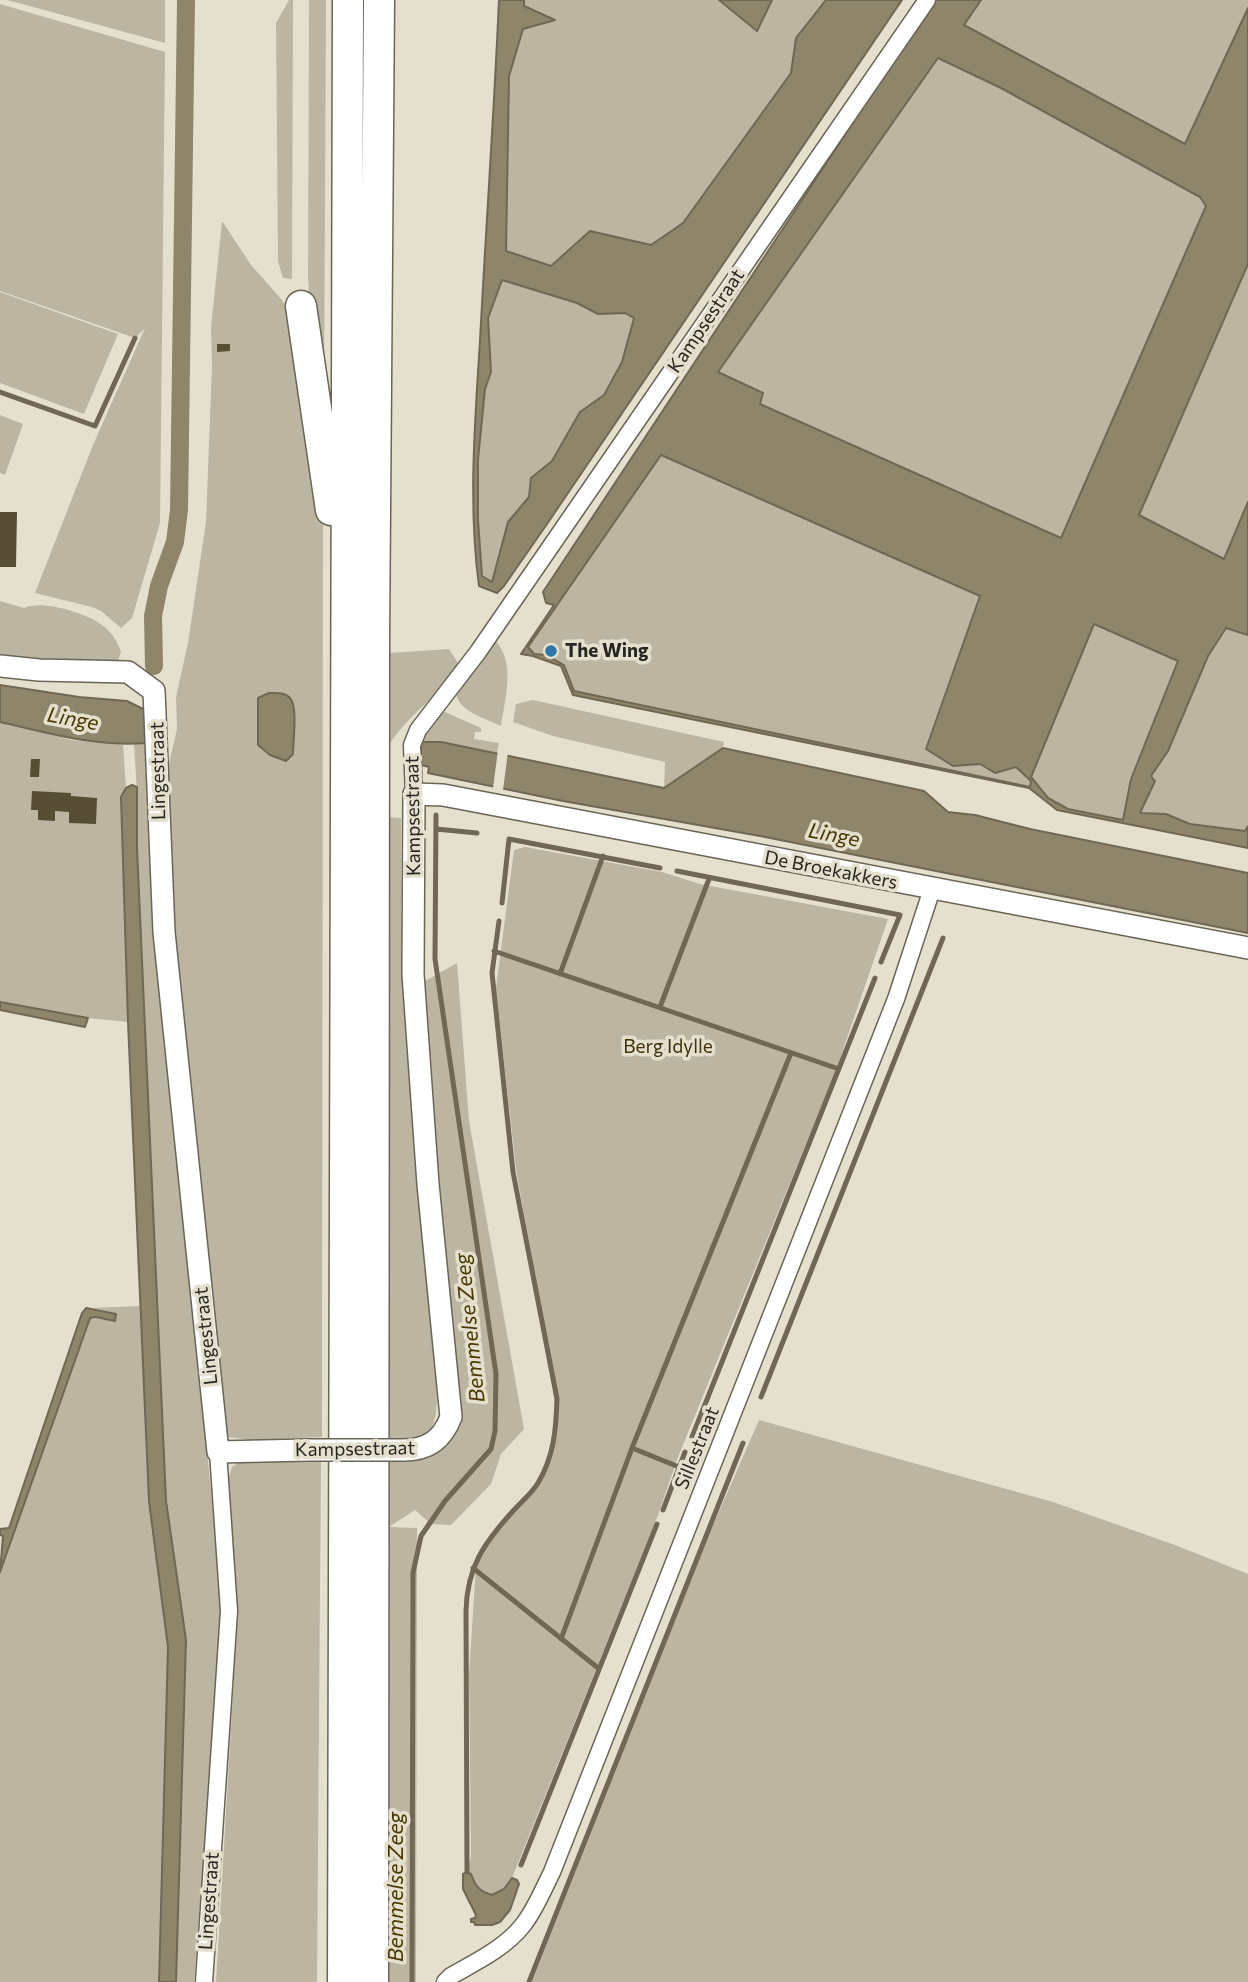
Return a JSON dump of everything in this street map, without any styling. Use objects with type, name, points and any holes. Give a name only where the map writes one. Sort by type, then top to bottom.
[{"type":"highway","points":[[343,1982],[348,0]]},
{"type":"highway","points":[[373,1982],[374,638],[379,0]]},
{"type":"highway","points":[[302,306],[330,508],[345,567]]},
{"type":"street","name":"Kampsestraat","points":[[218,1452],[420,1450],[447,1429],[451,1417],[428,1184],[413,974],[412,745],[418,730],[485,643],[927,0]]},
{"type":"street","name":"Lingestraat","points":[[0,666],[39,670],[128,672],[154,691],[164,932],[218,1452],[229,1611],[204,1982]]},
{"type":"street","name":"De Broekakkers","points":[[414,794],[456,798],[1248,948]]},
{"type":"street","name":"Sillestraat","points":[[445,1982],[513,1936],[532,1912],[552,1872],[896,999],[932,889]]},
{"type":"green space","points":[[7,0],[165,0],[165,43],[22,4]]},
{"type":"green space","points":[[289,0],[293,0],[292,279],[283,278],[278,261],[276,23]]},
{"type":"green space","points":[[309,0],[326,0],[324,389],[312,333],[308,278]]},
{"type":"green space","points":[[524,0],[719,0],[757,31],[772,0],[826,0],[796,38],[791,73],[683,223],[651,245],[590,231],[551,266],[506,251],[509,76],[523,29],[554,20],[524,6]]},
{"type":"green space","points":[[981,0],[1248,0],[1248,8],[1186,144],[964,25]]},
{"type":"green space","points":[[0,4],[165,52],[160,523],[132,618],[121,628],[92,607],[35,593],[93,445],[145,328],[135,338],[0,291]]},
{"type":"green space","points":[[938,57],[1001,88],[1200,197],[1206,206],[1061,539],[760,403],[763,393],[718,373]]},
{"type":"green space","points":[[222,221],[251,265],[282,300],[290,315],[323,477],[322,1437],[250,1440],[228,1437],[224,1429],[169,912],[163,790],[177,729],[176,697],[188,643],[206,522],[211,328]],"holes":[[[269,693],[286,695],[292,702],[293,754]]]},
{"type":"green space","points":[[1248,264],[1248,502],[1224,559],[1139,516]]},
{"type":"green space","points":[[501,280],[577,303],[598,314],[625,313],[634,318],[622,362],[604,395],[580,412],[552,461],[531,478],[529,497],[508,522],[492,582],[483,577],[478,520],[478,460],[485,389],[491,372],[488,318]]},
{"type":"green space","points":[[0,292],[118,334],[84,414],[0,383]]},
{"type":"green space","points":[[0,415],[23,424],[5,475],[0,473]]},
{"type":"green space","points":[[660,455],[981,596],[926,749],[953,766],[980,764],[995,773],[1016,767],[1032,781],[1030,787],[573,691],[564,665],[546,655],[534,654],[528,647]]},
{"type":"green space","points":[[0,601],[24,608],[52,606],[95,620],[116,640],[121,652],[118,661],[111,667],[0,659]]},
{"type":"green space","points":[[1093,624],[1179,661],[1131,779],[1124,820],[1068,809],[1048,799],[1031,777]]},
{"type":"green space","points":[[1226,628],[1248,635],[1246,831],[1190,824],[1166,814],[1139,813],[1155,781],[1151,776],[1169,750],[1208,656]]},
{"type":"green space","points":[[495,640],[505,659],[507,670],[501,726],[467,709],[458,699],[456,692]]},
{"type":"green space","points":[[449,649],[458,663],[451,675],[389,745],[390,653]]},
{"type":"green space","points":[[533,700],[724,742],[723,748],[664,788],[665,762],[553,736],[513,722],[516,704]]},
{"type":"green space","points":[[445,712],[481,728],[481,732],[475,732],[474,739],[499,743],[497,753],[441,742],[421,742],[422,734]]},
{"type":"green space","points":[[0,722],[72,740],[123,745],[126,788],[121,797],[128,1022],[88,1018],[0,1002]]},
{"type":"green space","points":[[146,743],[153,898],[220,1584],[217,1677],[194,1982],[176,1982],[186,1640],[166,1501],[134,744]]},
{"type":"green space","points":[[389,817],[401,818],[401,914],[437,1395],[436,1414],[430,1431],[424,1438],[409,1443],[388,1443]]},
{"type":"green space","name":"Berg Idylle","points":[[525,847],[662,872],[700,884],[888,919],[835,1073],[678,1457],[658,1515],[512,1878],[504,1889],[493,1895],[479,1888],[467,1872],[471,1857],[469,1675],[476,1565],[488,1541],[538,1486],[550,1460],[557,1434],[557,1399],[516,1169],[496,988],[514,850]]},
{"type":"green space","points":[[457,963],[469,1121],[524,1429],[501,1454],[491,1484],[451,1525],[431,1524],[415,1510],[389,1527],[417,1528],[416,1982],[385,1982],[388,1459],[412,1459],[460,1408],[420,984]]},
{"type":"green space","points":[[140,1306],[149,1501],[168,1647],[159,1982],[0,1982],[0,1572],[90,1318],[115,1321],[116,1314],[91,1308]]},
{"type":"green space","points":[[759,1420],[1053,1502],[1248,1574],[1248,1982],[532,1982],[704,1546]]},
{"type":"green space","points":[[321,1460],[317,1982],[216,1982],[237,1625],[228,1480],[232,1467],[239,1462]]},
{"type":"water","points":[[499,0],[524,0],[524,6],[555,20],[523,29],[509,76],[506,251],[551,266],[590,231],[651,245],[683,223],[791,73],[796,38],[826,0],[902,0],[547,524],[497,593],[479,586],[473,494]],"holes":[[[502,280],[577,303],[598,314],[625,313],[634,318],[622,362],[604,395],[580,412],[552,461],[531,478],[529,497],[508,522],[492,582],[482,576],[478,520],[478,460],[485,389],[491,372],[488,318]]]},
{"type":"water","points":[[719,0],[772,0],[757,31]]},
{"type":"water","points":[[934,0],[981,0],[964,25],[1185,144],[1248,8],[1248,264],[1139,515],[1224,559],[1248,502],[1248,635],[1226,628],[1208,656],[1168,751],[1151,776],[1155,781],[1140,813],[1166,814],[1190,824],[1245,831],[1248,826],[1248,848],[1057,810],[1029,788],[573,695],[561,666],[521,654],[554,605],[546,603],[543,592]],"holes":[[[938,58],[1001,88],[1200,197],[1206,206],[1061,538],[760,404],[763,393],[718,372]],[[661,455],[980,596],[926,749],[953,766],[980,764],[995,773],[1016,767],[1031,781],[1030,787],[574,691],[564,665],[546,655],[534,654],[528,647]],[[1094,624],[1178,661],[1131,779],[1123,820],[1068,809],[1048,798],[1031,777]]]},
{"type":"water","name":"Linge","points":[[0,685],[127,701],[145,710],[146,743],[90,741],[0,722]]},
{"type":"water","points":[[269,693],[286,695],[292,702],[293,754],[286,761],[270,755],[258,745],[258,698]]},
{"type":"water","name":"Linge","points":[[421,742],[441,742],[664,788],[723,748],[924,791],[948,812],[975,815],[1030,829],[1248,873],[1248,933],[428,773],[429,767],[421,765]]},
{"type":"water","points":[[132,785],[137,787],[137,848],[166,1501],[186,1640],[176,1982],[159,1982],[168,1647],[149,1501],[128,1022],[121,797],[126,788]]},
{"type":"water","points":[[0,1002],[88,1018],[85,1027],[0,1010]]},
{"type":"water","points":[[86,1308],[116,1314],[115,1321],[90,1318],[0,1572],[3,1536],[0,1535],[0,1529],[9,1528],[82,1313]]},
{"type":"water","points":[[463,1874],[471,1874],[478,1888],[492,1895],[504,1889],[512,1878],[517,1880],[519,1884],[510,1910],[500,1922],[475,1925],[471,1922],[476,1915],[463,1889]]},
{"type":"pier","points":[[498,750],[508,752],[503,790],[493,788]]},
{"type":"building","points":[[217,344],[230,344],[230,351],[217,352]]},
{"type":"building","points":[[0,512],[17,512],[16,567],[0,567]]},
{"type":"building","points":[[31,759],[40,759],[39,777],[30,777]]},
{"type":"building","points":[[32,791],[71,793],[71,796],[97,798],[96,824],[69,823],[69,812],[55,811],[55,821],[38,820],[38,810],[31,810]]},
{"type":"waterway","points":[[154,666],[153,616],[159,586],[175,542],[179,510],[186,0]]},
{"type":"waterway","points":[[0,392],[95,426],[135,338]]},
{"type":"waterway","name":"Bemmelse Zeeg","points":[[412,1982],[413,1573],[421,1536],[445,1501],[491,1449],[495,1431],[496,1374],[435,959],[436,815]]},
{"type":"waterway","points":[[436,829],[477,833]]},
{"type":"waterway","points":[[502,903],[509,839],[660,868]]},
{"type":"waterway","points":[[560,974],[603,856]]},
{"type":"waterway","points":[[677,871],[900,915],[881,962]]},
{"type":"waterway","points":[[660,1007],[709,879]]},
{"type":"waterway","points":[[467,1872],[467,1595],[479,1556],[503,1523],[533,1490],[548,1463],[557,1399],[513,1172],[492,973],[499,921]]},
{"type":"waterway","points":[[761,1397],[943,938]]},
{"type":"waterway","points":[[494,951],[839,1069]]},
{"type":"waterway","points":[[692,1437],[875,978]]},
{"type":"waterway","points":[[561,1639],[632,1448],[791,1053]]},
{"type":"waterway","points":[[529,1982],[743,1443]]},
{"type":"waterway","points":[[632,1448],[679,1467]]},
{"type":"waterway","points":[[663,1510],[685,1452]]},
{"type":"waterway","points":[[521,1865],[657,1524]]},
{"type":"waterway","points":[[473,1568],[598,1668]]},
{"type":"place","name":"The Wing","points":[[551,651]]}]
